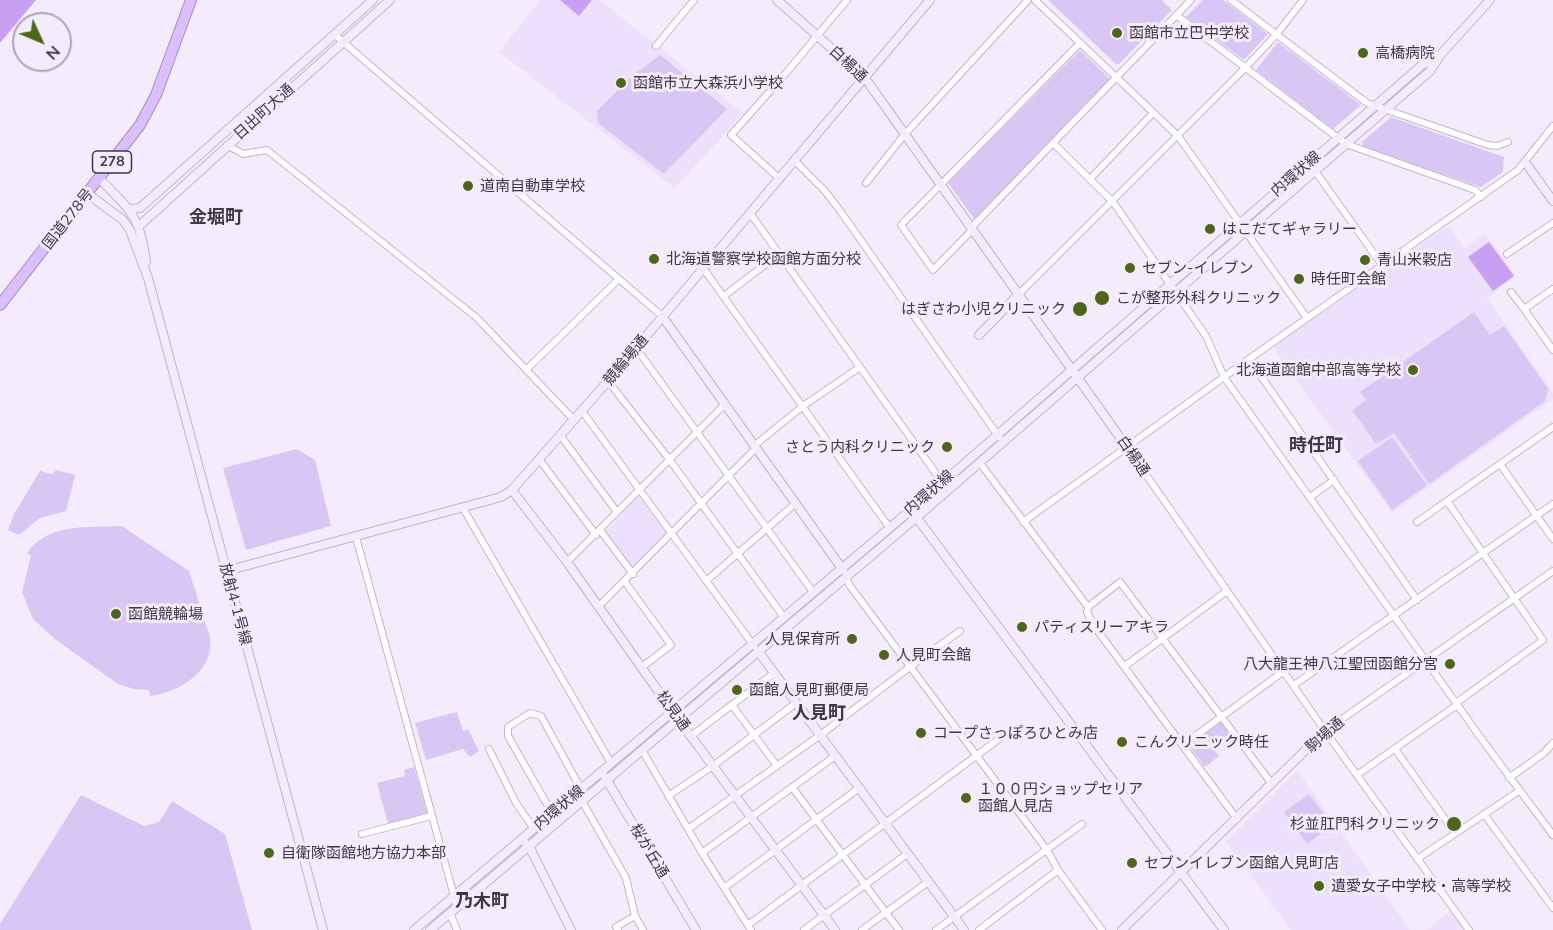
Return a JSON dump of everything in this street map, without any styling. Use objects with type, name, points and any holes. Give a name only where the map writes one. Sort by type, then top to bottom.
[{"type":"highway","name":"国道278号","points":[[0,305],[140,125],[156,95],[191,0]]},
{"type":"street","name":"日出町大通","points":[[129,209],[140,208],[373,0]]},
{"type":"street","name":"日出町大通","points":[[139,226],[390,0]]},
{"type":"street","points":[[656,46],[694,0]]},
{"type":"street","name":"白楊通","points":[[777,0],[865,78],[1325,731],[1469,930]]},
{"type":"street","points":[[779,178],[731,135],[782,79],[846,0]]},
{"type":"street","name":"競輪場通","points":[[226,571],[463,508],[501,497],[512,490],[608,381],[930,0]]},
{"type":"street","points":[[866,183],[905,134],[1028,0]]},
{"type":"street","points":[[1035,0],[1178,136],[1307,318]]},
{"type":"street","points":[[1080,43],[901,225],[933,270],[1191,0]]},
{"type":"street","points":[[1231,0],[1367,104],[1488,145],[1497,146],[1508,142]]},
{"type":"street","points":[[979,335],[1246,68],[1303,0]]},
{"type":"street","name":"内環状線","points":[[430,930],[980,463],[1430,71],[1441,54],[1491,0]]},
{"type":"street","points":[[1176,15],[1346,144],[1475,190],[1481,197]]},
{"type":"street","points":[[335,34],[662,316],[841,567],[850,586],[1047,850],[1058,870],[1102,930]]},
{"type":"street","name":"内環状線","points":[[414,930],[942,482],[1375,105],[1422,65],[1441,54]]},
{"type":"street","points":[[1090,179],[1153,112]]},
{"type":"street","points":[[1023,522],[1126,446],[1518,170],[1553,126]]},
{"type":"street","points":[[1054,144],[1113,202],[1206,336],[1224,377],[1509,778],[1553,835]]},
{"type":"street","points":[[227,145],[243,154],[267,150],[477,318],[574,420]]},
{"type":"street","points":[[794,160],[825,191],[841,212],[1003,442]]},
{"type":"street","points":[[1525,162],[1553,201]]},
{"type":"street","points":[[1315,171],[1382,265]]},
{"type":"street","name":"放射4-1号線","points":[[100,179],[129,209],[139,226],[148,278],[323,930]]},
{"type":"street","name":"放射4-1号線","points":[[88,194],[123,220],[130,230],[148,278]]},
{"type":"street","points":[[750,213],[942,482]]},
{"type":"street","points":[[1507,254],[1553,223]]},
{"type":"street","points":[[724,296],[779,254]]},
{"type":"street","points":[[704,268],[889,527]]},
{"type":"street","points":[[526,370],[619,279]]},
{"type":"street","points":[[1524,309],[1553,289]]},
{"type":"street","points":[[1511,292],[1553,350]]},
{"type":"street","points":[[636,348],[813,592]]},
{"type":"street","points":[[1249,359],[1417,600]]},
{"type":"street","points":[[598,607],[633,574],[755,447],[803,406],[860,367]]},
{"type":"street","points":[[608,381],[669,459],[783,616]]},
{"type":"street","points":[[567,562],[725,404]]},
{"type":"street","points":[[582,411],[964,930]]},
{"type":"street","points":[[1417,522],[1553,427]]},
{"type":"street","points":[[560,435],[617,512]]},
{"type":"street","points":[[539,459],[633,574]]},
{"type":"street","points":[[980,463],[1088,607],[1094,626],[1237,819]]},
{"type":"street","points":[[1500,464],[1553,539]]},
{"type":"street","points":[[1310,497],[1334,480]]},
{"type":"street","name":"松見通","points":[[512,490],[567,562],[672,711],[835,930]]},
{"type":"street","points":[[1358,775],[1543,640],[1447,501]]},
{"type":"street","points":[[706,581],[796,503]]},
{"type":"street","points":[[1294,686],[1553,504]]},
{"type":"street","points":[[463,508],[611,762]]},
{"type":"street","points":[[910,509],[1224,930]]},
{"type":"street","points":[[356,537],[454,897],[453,910],[457,930]]},
{"type":"street","name":"駒場通","points":[[1122,930],[1325,731],[1553,571]]},
{"type":"street","points":[[624,582],[671,645],[642,667]]},
{"type":"street","points":[[1088,607],[1120,582],[1272,784]]},
{"type":"street","points":[[1125,666],[1227,591]]},
{"type":"street","points":[[688,829],[819,736],[960,631]]},
{"type":"street","points":[[1183,745],[1284,671]]},
{"type":"street","points":[[691,736],[774,674]]},
{"type":"street","points":[[668,796],[713,766],[796,703]]},
{"type":"street","points":[[732,705],[777,766]]},
{"type":"street","points":[[552,813],[508,736],[508,727],[530,713],[541,716],[581,789]]},
{"type":"street","points":[[642,750],[702,853],[750,927],[801,885],[1007,732]]},
{"type":"street","points":[[1509,778],[1544,753],[1553,743]]},
{"type":"street","points":[[489,749],[516,803],[534,829]]},
{"type":"street","points":[[1395,749],[1455,834]]},
{"type":"street","points":[[702,853],[835,756]]},
{"type":"street","name":"桜が丘通","points":[[601,771],[696,930]]},
{"type":"street","points":[[792,787],[899,930]]},
{"type":"street","points":[[724,888],[859,788]]},
{"type":"street","points":[[1417,859],[1519,791]]},
{"type":"street","points":[[582,801],[626,878],[635,916],[643,930]]},
{"type":"street","points":[[1484,814],[1553,908]]},
{"type":"street","points":[[362,834],[431,816]]},
{"type":"street","points":[[936,930],[1082,824]]},
{"type":"street","points":[[522,839],[571,930]]},
{"type":"street","points":[[804,930],[907,854]]},
{"type":"street","points":[[979,930],[1058,870]]},
{"type":"street","points":[[862,930],[928,882]]},
{"type":"street","points":[[618,930],[616,927],[635,916]]},
{"type":"shaded area","points":[[0,0],[36,0],[26,12],[12,12],[12,29],[0,43]]},
{"type":"shaded area","name":"函館市立大森浜小学校","points":[[540,0],[599,0],[743,113],[675,188],[499,52]]},
{"type":"shaded area","points":[[560,0],[592,0],[579,16]]},
{"type":"shaded area","name":"函館市立巴中学校","points":[[1048,0],[1162,0],[1172,10],[1119,64],[1116,64]]},
{"type":"shaded area","points":[[1203,0],[1223,0],[1268,34],[1244,60],[1186,17]]},
{"type":"shaded area","points":[[1278,42],[1361,105],[1333,129],[1256,70]]},
{"type":"shaded area","points":[[1080,50],[1111,80],[975,220],[948,183]]},
{"type":"shaded area","points":[[660,55],[727,109],[664,174],[598,123],[597,111],[631,77]]},
{"type":"shaded area","points":[[1391,117],[1504,157],[1503,172],[1481,187],[1363,147],[1362,142]]},
{"type":"shaded area","name":"北海道函館中部高等学校","points":[[1448,226],[1465,248],[1485,233],[1516,276],[1487,298],[1553,393],[1553,399],[1392,513],[1273,347]]},
{"type":"shaded area","points":[[1489,242],[1514,276],[1493,291],[1468,257]]},
{"type":"shaded area","points":[[1474,312],[1490,335],[1504,326],[1548,389],[1545,401],[1429,484],[1394,433],[1376,444],[1352,410],[1366,400],[1360,392]]},
{"type":"shaded area","points":[[1392,437],[1427,485],[1392,510],[1358,461]]},
{"type":"shaded area","points":[[297,449],[315,460],[331,526],[246,550],[223,468]]},
{"type":"shaded area","points":[[56,470],[75,475],[66,511],[40,518],[19,535],[8,530],[14,514],[40,471],[52,474]]},
{"type":"shaded area","points":[[639,496],[667,533],[632,568],[606,531]]},
{"type":"shaded area","name":"函館競輪場","points":[[122,526],[189,571],[210,637],[207,660],[201,670],[183,685],[161,694],[150,696],[149,690],[134,689],[118,684],[56,640],[33,619],[22,592],[31,555],[27,553],[46,536],[58,531],[83,527]]},
{"type":"shaded area","points":[[457,712],[463,731],[468,729],[479,751],[470,757],[463,749],[426,760],[415,723]]},
{"type":"shaded area","points":[[1219,720],[1230,735],[1213,748],[1219,756],[1205,767],[1189,746],[1190,742]]},
{"type":"shaded area","points":[[414,767],[427,813],[388,824],[377,783],[405,776],[404,770]]},
{"type":"shaded area","name":"遺愛女子中学校・高等学校","points":[[1297,770],[1410,930],[1291,930],[1226,842]]},
{"type":"shaded area","points":[[1309,794],[1333,825],[1307,844],[1284,812]]},
{"type":"shaded area","points":[[81,795],[144,826],[159,822],[172,801],[225,834],[252,930],[0,930],[0,924]]},
{"type":"shaded area","name":"遺愛女子中学校・高等学校","points":[[1451,910],[1466,930],[1427,930]]},
{"type":"place","name":"函館市立巴中学校","points":[[1117,33]]},
{"type":"place","name":"高橋病院","points":[[1363,53]]},
{"type":"place","name":"函館市立大森浜小学校","points":[[621,83]]},
{"type":"place","name":"道南自動車学校","points":[[468,186]]},
{"type":"place","name":"はこだてギャラリー","points":[[1210,229]]},
{"type":"place","name":"北海道警察学校函館方面分校","points":[[654,259]]},
{"type":"place","name":"青山米穀店","points":[[1365,260]]},
{"type":"place","name":"セブン-イレブン","points":[[1130,268]]},
{"type":"place","name":"時任町会館","points":[[1299,279]]},
{"type":"place","name":"こが整形外科クリニック","points":[[1102,298]]},
{"type":"place","name":"はぎさわ小児クリニック","points":[[1080,309]]},
{"type":"place","name":"北海道函館中部高等学校","points":[[1413,370]]},
{"type":"place","name":"さとう内科クリニック","points":[[947,447]]},
{"type":"place","name":"函館競輪場","points":[[116,614]]},
{"type":"place","name":"パティスリーアキラ","points":[[1022,627]]},
{"type":"place","name":"人見保育所","points":[[852,639]]},
{"type":"place","name":"人見町会館","points":[[884,655]]},
{"type":"place","name":"八大龍王神八江聖団函館分宮","points":[[1450,664]]},
{"type":"place","name":"函館人見町郵便局","points":[[737,690]]},
{"type":"place","name":"コープさっぽろひとみ店","points":[[921,733]]},
{"type":"place","name":"こんクリニック時任","points":[[1122,742]]},
{"type":"place","name":"１００円ショップセリア 函館人見店","points":[[966,798]]},
{"type":"place","name":"杉並肛門科クリニック","points":[[1454,824]]},
{"type":"place","name":"自衛隊函館地方協力本部","points":[[269,853]]},
{"type":"place","name":"セブンイレブン函館人見町店","points":[[1132,863]]},
{"type":"place","name":"遺愛女子中学校・高等学校","points":[[1319,886]]},
{"type":"district","name":"金堀町","points":[[216,218]]},
{"type":"district","name":"時任町","points":[[1316,446]]},
{"type":"district","name":"人見町","points":[[819,714]]},
{"type":"district","name":"乃木町","points":[[482,902]]}]
